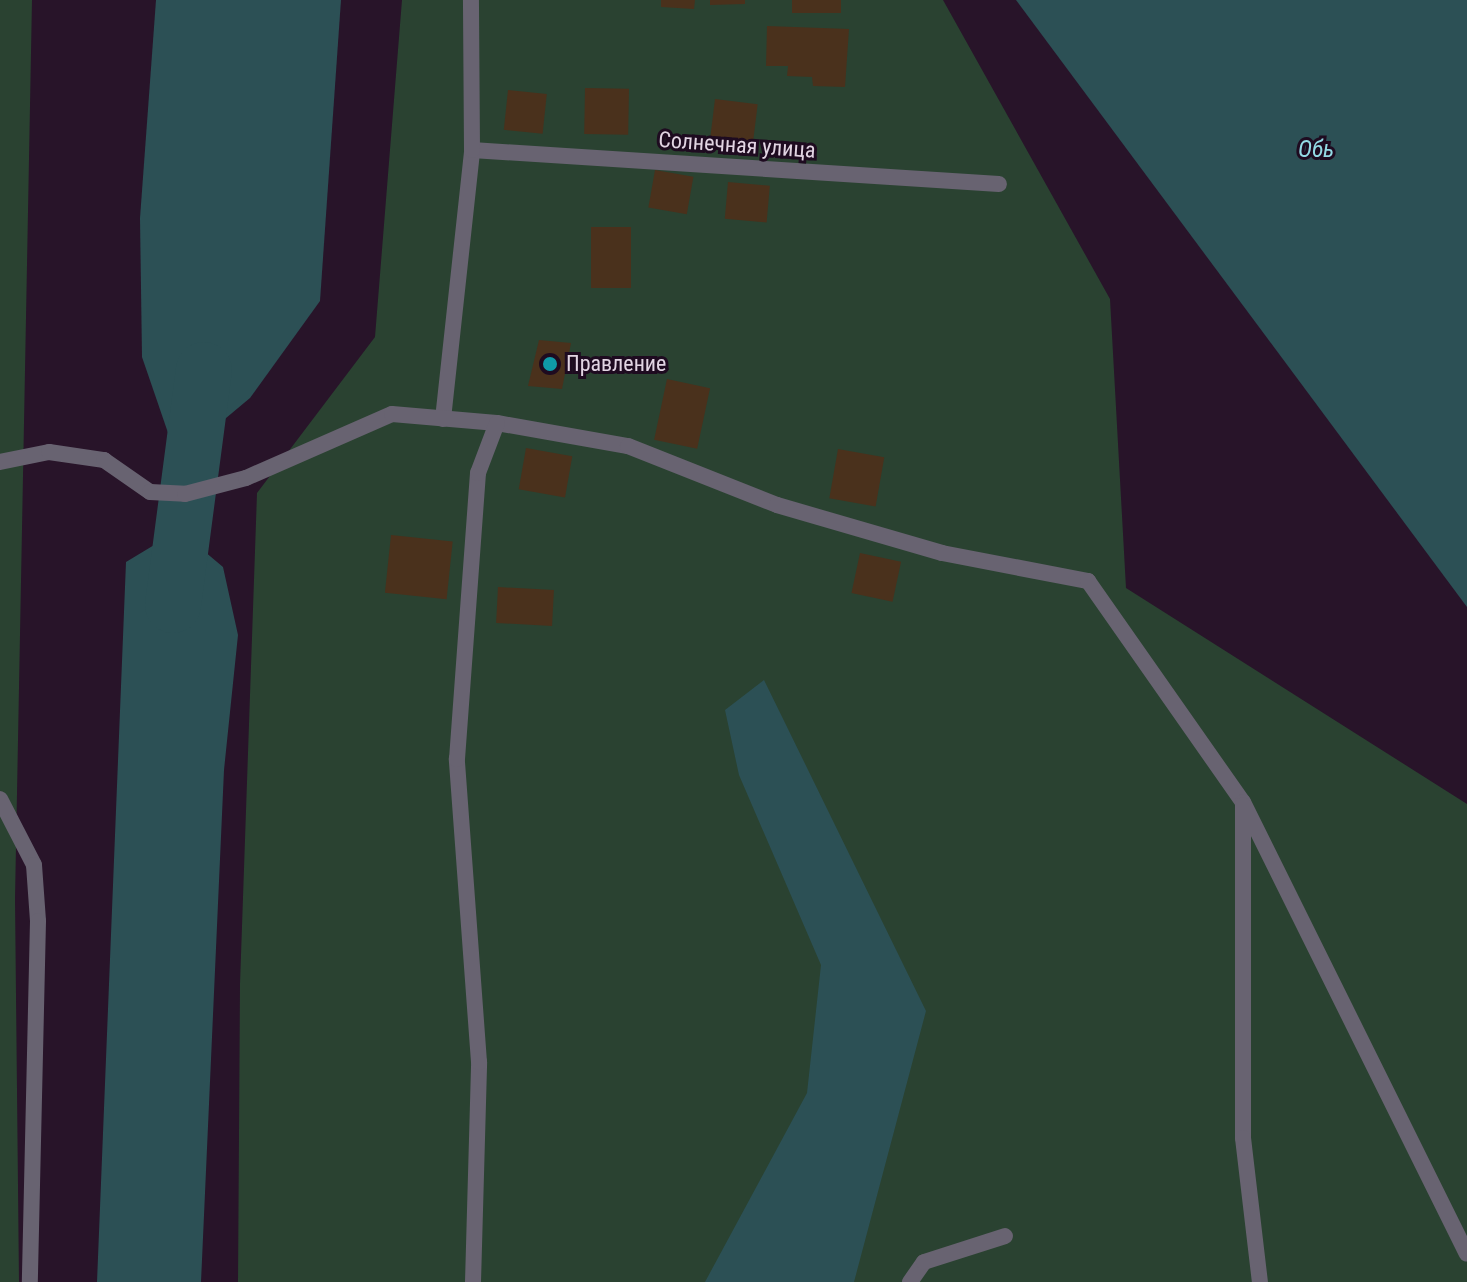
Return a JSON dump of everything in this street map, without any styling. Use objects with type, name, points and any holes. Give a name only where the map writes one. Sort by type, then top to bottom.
[{"type":"street","points":[[443,419],[472,150],[471,0]]},
{"type":"street","name":"Солнечная улица","points":[[472,150],[999,184]]},
{"type":"street","points":[[0,462],[49,452],[104,460],[150,492],[185,494],[246,478],[392,414],[497,423],[628,446],[777,505],[942,553],[1088,581],[1243,802],[1467,1254]]},
{"type":"street","points":[[473,1282],[479,1062],[457,759],[478,473],[497,423]]},
{"type":"street","points":[[0,799],[34,865],[38,921],[30,1282]]},
{"type":"street","points":[[1243,802],[1243,1138],[1260,1282]]},
{"type":"street","points":[[910,1282],[924,1262],[1005,1236]]},
{"type":"shaded area","points":[[0,0],[32,0],[15,899],[19,1282],[0,1282]]},
{"type":"shaded area","points":[[402,0],[943,0],[1110,299],[1126,588],[1467,804],[1467,1282],[238,1282],[240,984],[257,493],[375,337]]},
{"type":"water","points":[[156,0],[341,0],[320,301],[250,398],[177,459],[142,357],[140,218]]},
{"type":"water","name":"Обь","points":[[1016,0],[1467,0],[1467,607]]},
{"type":"water","points":[[179,530],[223,567],[238,635],[224,770],[201,1282],[97,1282],[126,562]]},
{"type":"water","points":[[764,680],[926,1011],[854,1282],[705,1282],[807,1093],[821,965],[739,775],[725,710]]},
{"type":"building","points":[[661,0],[695,0],[694,9],[661,7]]},
{"type":"building","points":[[710,0],[745,0],[745,4],[710,5]]},
{"type":"building","points":[[792,0],[841,0],[841,13],[792,13]]},
{"type":"building","points":[[767,26],[849,29],[845,87],[813,86],[812,77],[787,76],[788,66],[766,66]]},
{"type":"building","points":[[585,88],[629,89],[628,135],[584,134]]},
{"type":"building","points":[[508,90],[547,94],[543,134],[504,130]]},
{"type":"building","points":[[715,99],[758,104],[752,154],[709,149]]},
{"type":"building","points":[[655,170],[693,177],[687,214],[648,207]]},
{"type":"building","points":[[728,182],[770,186],[767,223],[725,219]]},
{"type":"building","points":[[591,227],[631,227],[631,288],[591,288]]},
{"type":"building","name":"Правление","points":[[539,340],[571,343],[562,389],[528,386]]},
{"type":"building","points":[[667,379],[710,388],[697,449],[654,440]]},
{"type":"building","points":[[526,448],[572,456],[565,498],[519,489]]},
{"type":"building","points":[[838,449],[884,457],[876,506],[829,498]]},
{"type":"building","points":[[391,535],[453,541],[447,599],[385,593]]},
{"type":"building","points":[[860,553],[901,562],[893,602],[851,593]]},
{"type":"building","points":[[498,587],[554,590],[552,626],[496,623]]},
{"type":"waterway","points":[[173,605],[204,370]]},
{"type":"place","name":"Правление","points":[[550,364]]}]
